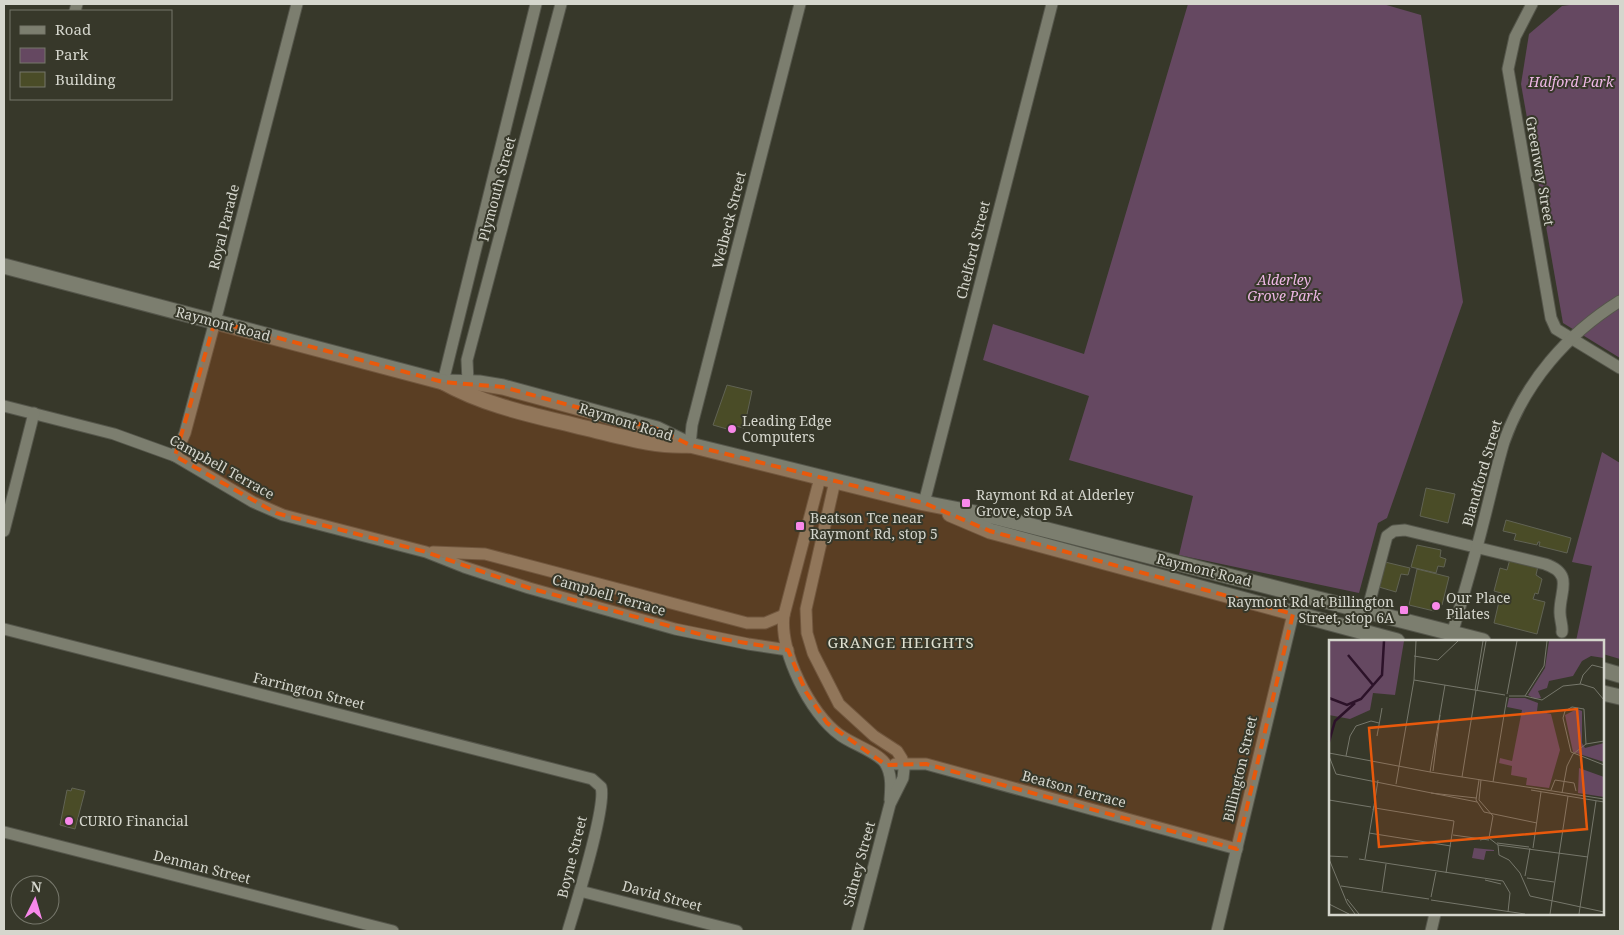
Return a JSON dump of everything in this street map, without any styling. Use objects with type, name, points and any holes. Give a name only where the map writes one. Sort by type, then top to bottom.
[{"type":"main road","name":"Raymont Road","points":[[4,266],[443,382],[470,396],[499,406],[655,444],[690,445]]},
{"type":"main road","name":"Raymont Road","points":[[443,382],[468,382],[504,387],[657,429],[690,445],[924,503],[996,516],[1479,640]]},
{"type":"main road","name":"Raymont Road","points":[[924,503],[990,531],[1393,640]]},
{"type":"main road","points":[[1293,614],[1298,594]]},
{"type":"main road","points":[[1604,670],[1620,675]]},
{"type":"main road","points":[[1604,693],[1620,697]]},
{"type":"street","name":"Royal Parade","points":[[175,456],[185,433],[297,4]]},
{"type":"street","name":"Plymouth Street","points":[[443,382],[536,4]]},
{"type":"street","name":"Plymouth Street","points":[[468,382],[467,360],[561,4]]},
{"type":"street","name":"Welbeck Street","points":[[690,445],[692,424],[800,4]]},
{"type":"street","name":"Chelford Street","points":[[924,503],[1052,4]]},
{"type":"street","name":"Greenway Street","points":[[1532,4],[1515,37],[1508,73],[1551,318],[1556,329],[1620,368]]},
{"type":"street","name":"Blandford Street","points":[[1452,634],[1502,452],[1515,415],[1541,372],[1572,338],[1620,301]]},
{"type":"street","name":"Campbell Terrace","points":[[4,406],[114,434],[175,456],[253,502],[276,513],[426,552],[464,567],[529,588],[684,631],[744,644],[788,650]]},
{"type":"street","points":[[4,530],[34,413]]},
{"type":"street","points":[[820,478],[784,614],[783,632],[788,650],[806,692],[827,723],[844,738],[878,756],[886,765]]},
{"type":"street","points":[[835,481],[805,620],[813,653],[839,704],[874,736],[897,751],[903,762]]},
{"type":"street","points":[[1366,612],[1386,539],[1391,532],[1405,530],[1545,564],[1559,571],[1564,584],[1560,613],[1562,632]]},
{"type":"street","name":"Campbell Terrace","points":[[426,552],[485,554],[744,622],[762,624],[784,614]]},
{"type":"street","points":[[799,562],[816,567]]},
{"type":"street","name":"Billington Street","points":[[1217,931],[1293,614]]},
{"type":"street","points":[[744,622],[744,644]]},
{"type":"street","name":"Farrington Street","points":[[4,629],[584,776],[595,781],[602,790]]},
{"type":"street","name":"Beatson Terrace","points":[[886,765],[903,762],[930,765],[1237,849]]},
{"type":"street","name":"Sidney Street","points":[[890,804],[903,778],[903,762]]},
{"type":"street","name":"Sidney Street","points":[[858,931],[890,804],[891,781],[886,765]]},
{"type":"street","name":"Boyne Street","points":[[568,931],[590,854],[602,790]]},
{"type":"street","name":"Denman Street","points":[[4,832],[393,931]]},
{"type":"street","name":"David Street","points":[[580,891],[738,931]]},
{"type":"street","points":[[1431,931],[1435,915]]},
{"type":"highlighted area","points":[[215,321],[443,382],[503,387],[657,429],[690,445],[924,503],[990,531],[1293,614],[1237,849],[926,764],[886,765],[827,723],[806,692],[788,650],[710,637],[529,588],[426,552],[276,513],[175,456]]},
{"type":"green space","name":"Alderley Grove Park","points":[[1188,4],[1383,4],[1421,15],[1463,302],[1387,518],[1378,523],[1359,593],[1179,555],[1193,496],[1069,460],[1089,396],[983,360],[993,324],[1084,354]]},
{"type":"green space","name":"Halford Park","points":[[1620,4],[1620,358],[1563,323],[1521,84],[1529,34],[1562,6]]},
{"type":"green space","points":[[1602,452],[1620,463],[1620,659],[1604,654],[1604,640],[1576,640],[1592,566],[1572,562]]},
{"type":"building","points":[[727,385],[752,391],[744,428],[735,426],[734,431],[713,425]]},
{"type":"building","points":[[1426,488],[1455,494],[1448,523],[1420,516]]},
{"type":"building","points":[[1506,520],[1571,538],[1567,553],[1539,546],[1540,542],[1537,545],[1514,540],[1516,534],[1503,531]]},
{"type":"building","points":[[1417,545],[1441,550],[1440,557],[1446,559],[1444,567],[1438,566],[1436,573],[1411,567]]},
{"type":"building","points":[[1510,559],[1538,566],[1536,575],[1542,579],[1538,594],[1535,593],[1533,599],[1545,602],[1537,634],[1494,623],[1501,593],[1494,591],[1500,568],[1507,570]]},
{"type":"building","points":[[1385,562],[1410,568],[1408,575],[1401,574],[1396,592],[1379,587]]},
{"type":"building","points":[[1417,569],[1449,577],[1442,605],[1434,611],[1409,605]]},
{"type":"building","points":[[72,788],[85,791],[75,829],[60,825],[67,790],[71,791]]},
{"type":"place","name":"Leading Edge Computers","points":[[732,429]]},
{"type":"place","name":"Raymont Rd at Alderley Grove, stop 5A","points":[[966,503]]},
{"type":"place","name":"Beatson Tce near Raymont Rd, stop 5","points":[[800,526]]},
{"type":"place","name":"Our Place Pilates","points":[[1436,606]]},
{"type":"place","name":"Raymont Rd at Billington Street, stop 6A","points":[[1404,610]]},
{"type":"place","name":"CURIO Financial","points":[[69,821]]},
{"type":"district","name":"GRANGE HEIGHTS","points":[[901,643]]}]
